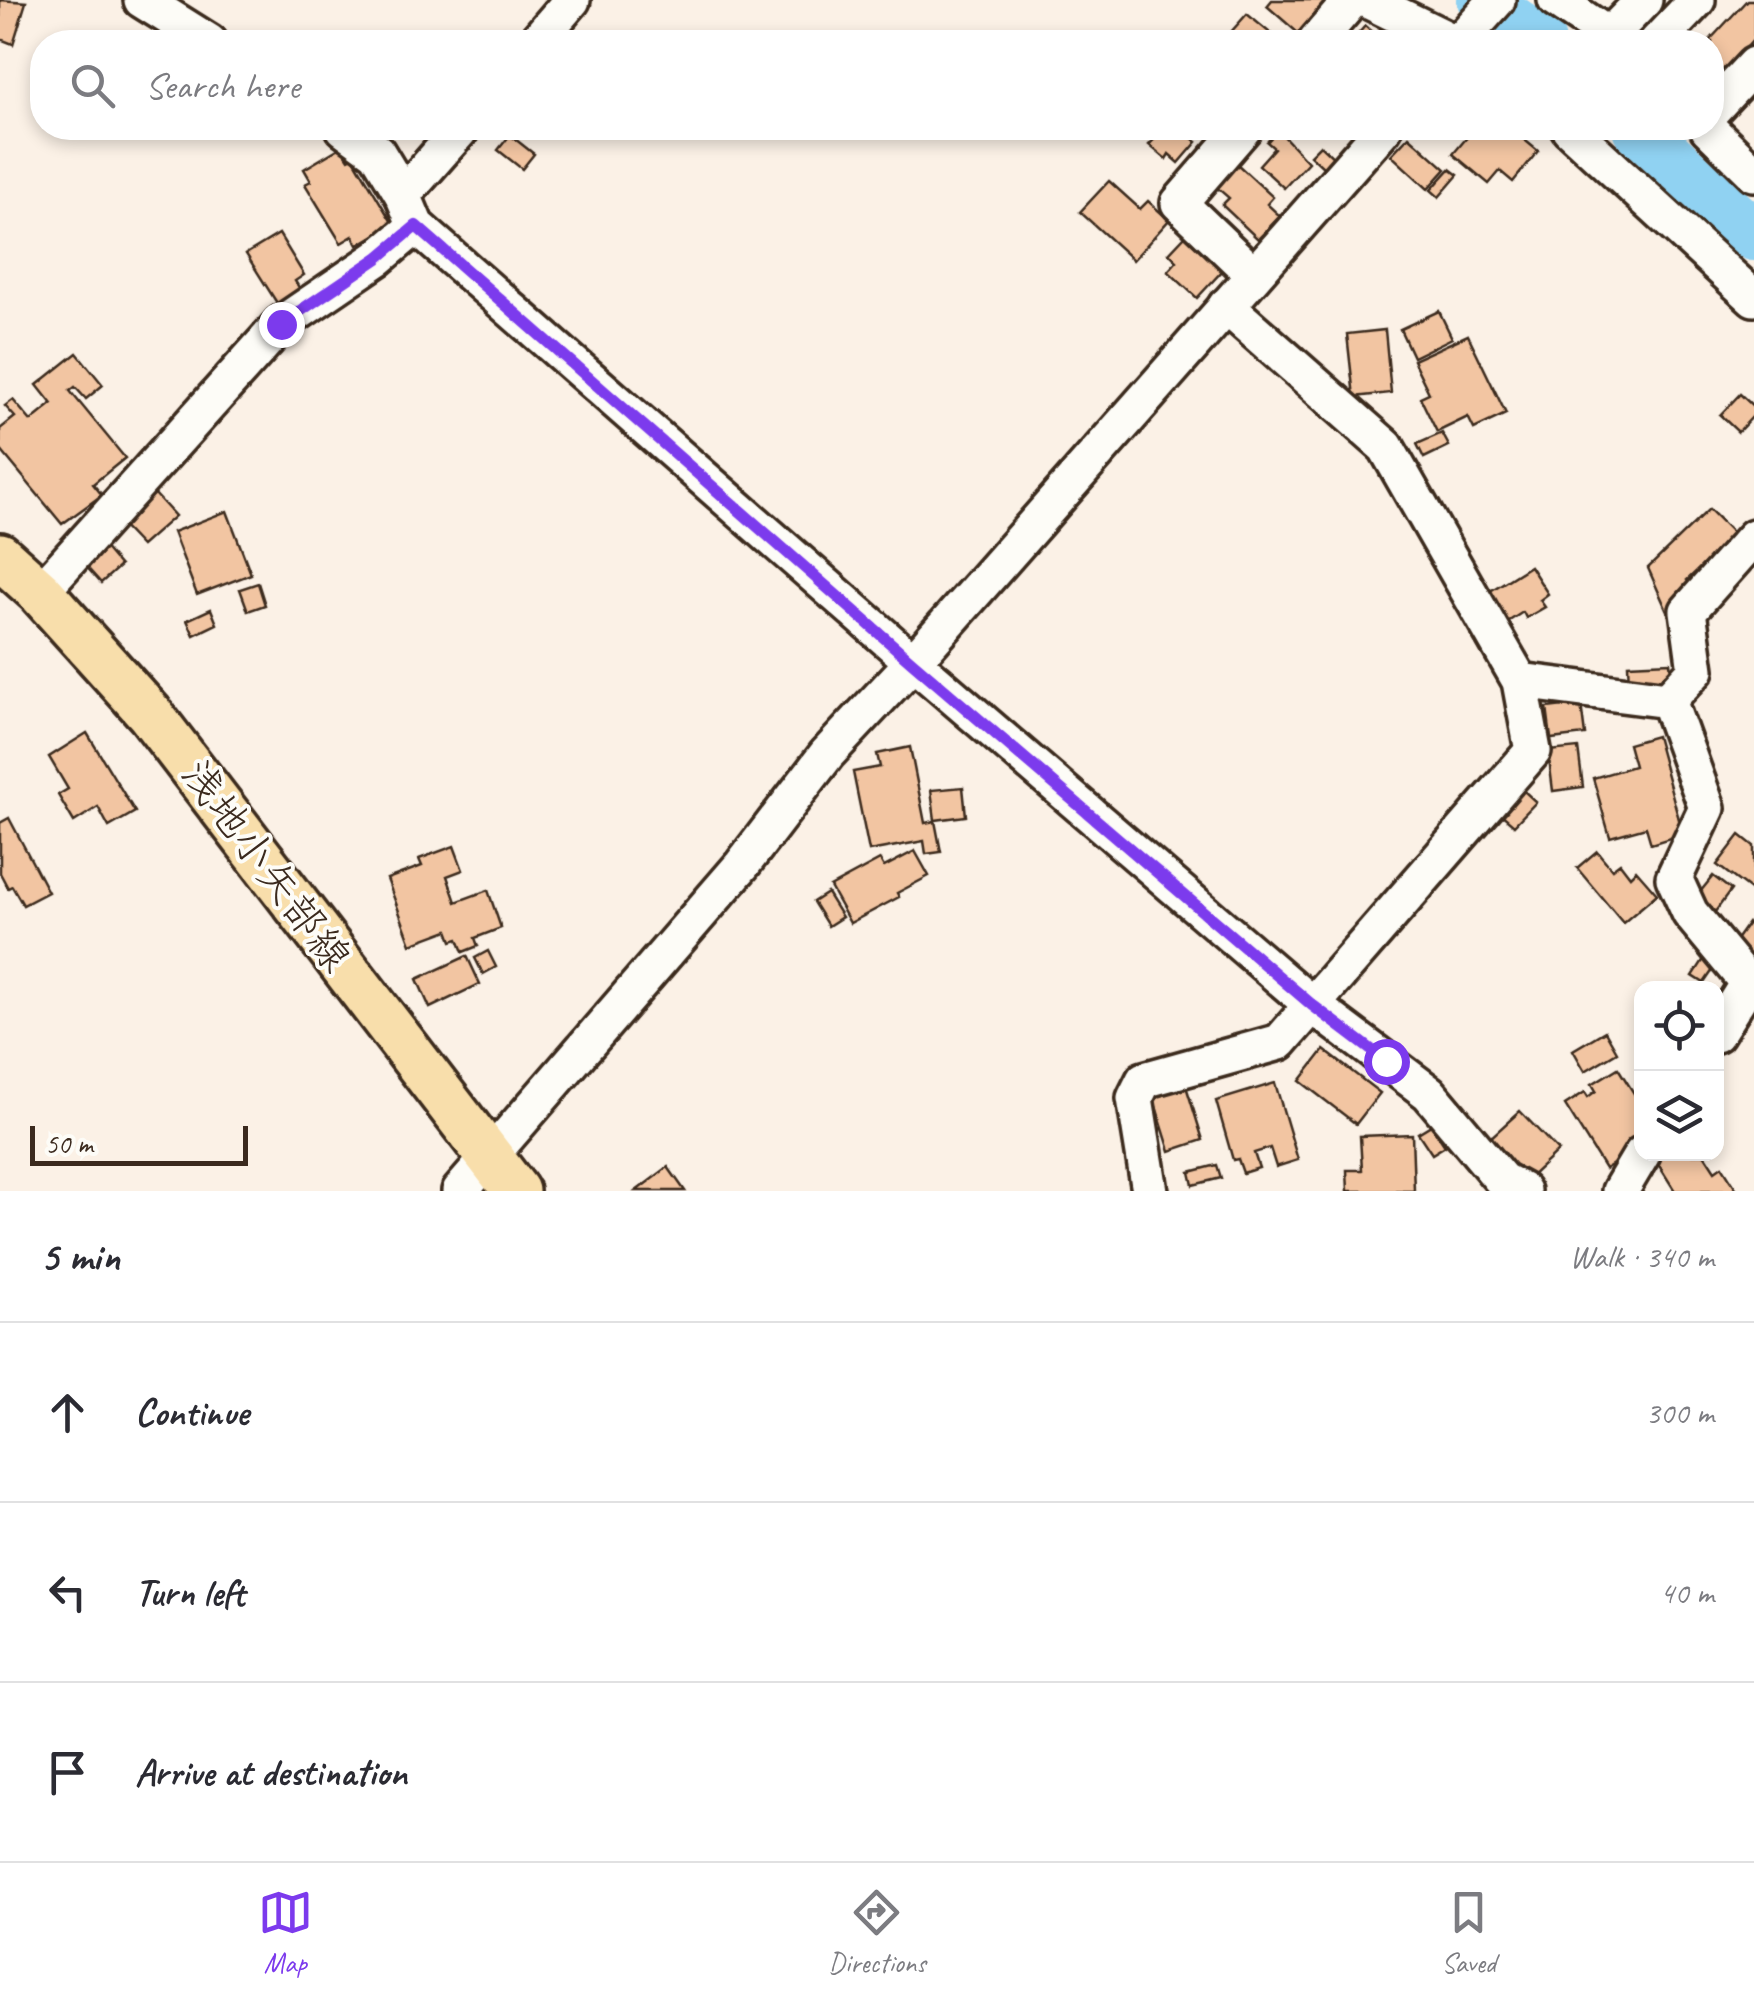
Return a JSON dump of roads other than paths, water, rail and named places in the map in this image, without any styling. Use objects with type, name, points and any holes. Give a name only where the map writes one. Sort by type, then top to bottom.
[{"type":"main road","name":"浅地小矢部線","points":[[0,556],[40,592],[150,714],[502,1174]]},
{"type":"street","points":[[142,0],[191,30]]},
{"type":"street","points":[[546,30],[572,0]]},
{"type":"street","points":[[1326,30],[1352,0]]},
{"type":"street","points":[[1367,0],[1444,30]]},
{"type":"street","points":[[1469,30],[1497,0]]},
{"type":"street","points":[[1556,0],[1601,30]]},
{"type":"street","points":[[1621,30],[1644,0]]},
{"type":"street","points":[[1667,30],[1696,0]]},
{"type":"street","points":[[1724,97],[1754,65]]},
{"type":"street","points":[[360,140],[376,152],[410,210],[912,662],[1312,1005],[1429,1093],[1502,1180],[1522,1191]]},
{"type":"street","points":[[40,592],[281,324],[378,258],[454,140]]},
{"type":"street","points":[[1234,140],[1180,203],[1254,275]]},
{"type":"street","points":[[460,1191],[502,1174],[827,754],[1373,140]]},
{"type":"street","points":[[1582,140],[1754,298]]},
{"type":"street","points":[[1720,140],[1754,174]]},
{"type":"street","points":[[1150,1191],[1134,1098],[1144,1080],[1280,1042],[1533,752],[1520,681],[1386,448],[1226,306]]},
{"type":"street","points":[[1668,700],[1696,670],[1688,611],[1754,538]]},
{"type":"street","points":[[1520,681],[1668,700]]},
{"type":"street","points":[[1668,700],[1707,808],[1674,878],[1690,913],[1748,983],[1724,1021]]},
{"type":"street","points":[[1620,1191],[1638,1161]]},
{"type":"waterway","points":[[1483,0],[1524,30]]},
{"type":"waterway","points":[[1651,140],[1754,235]]}]
